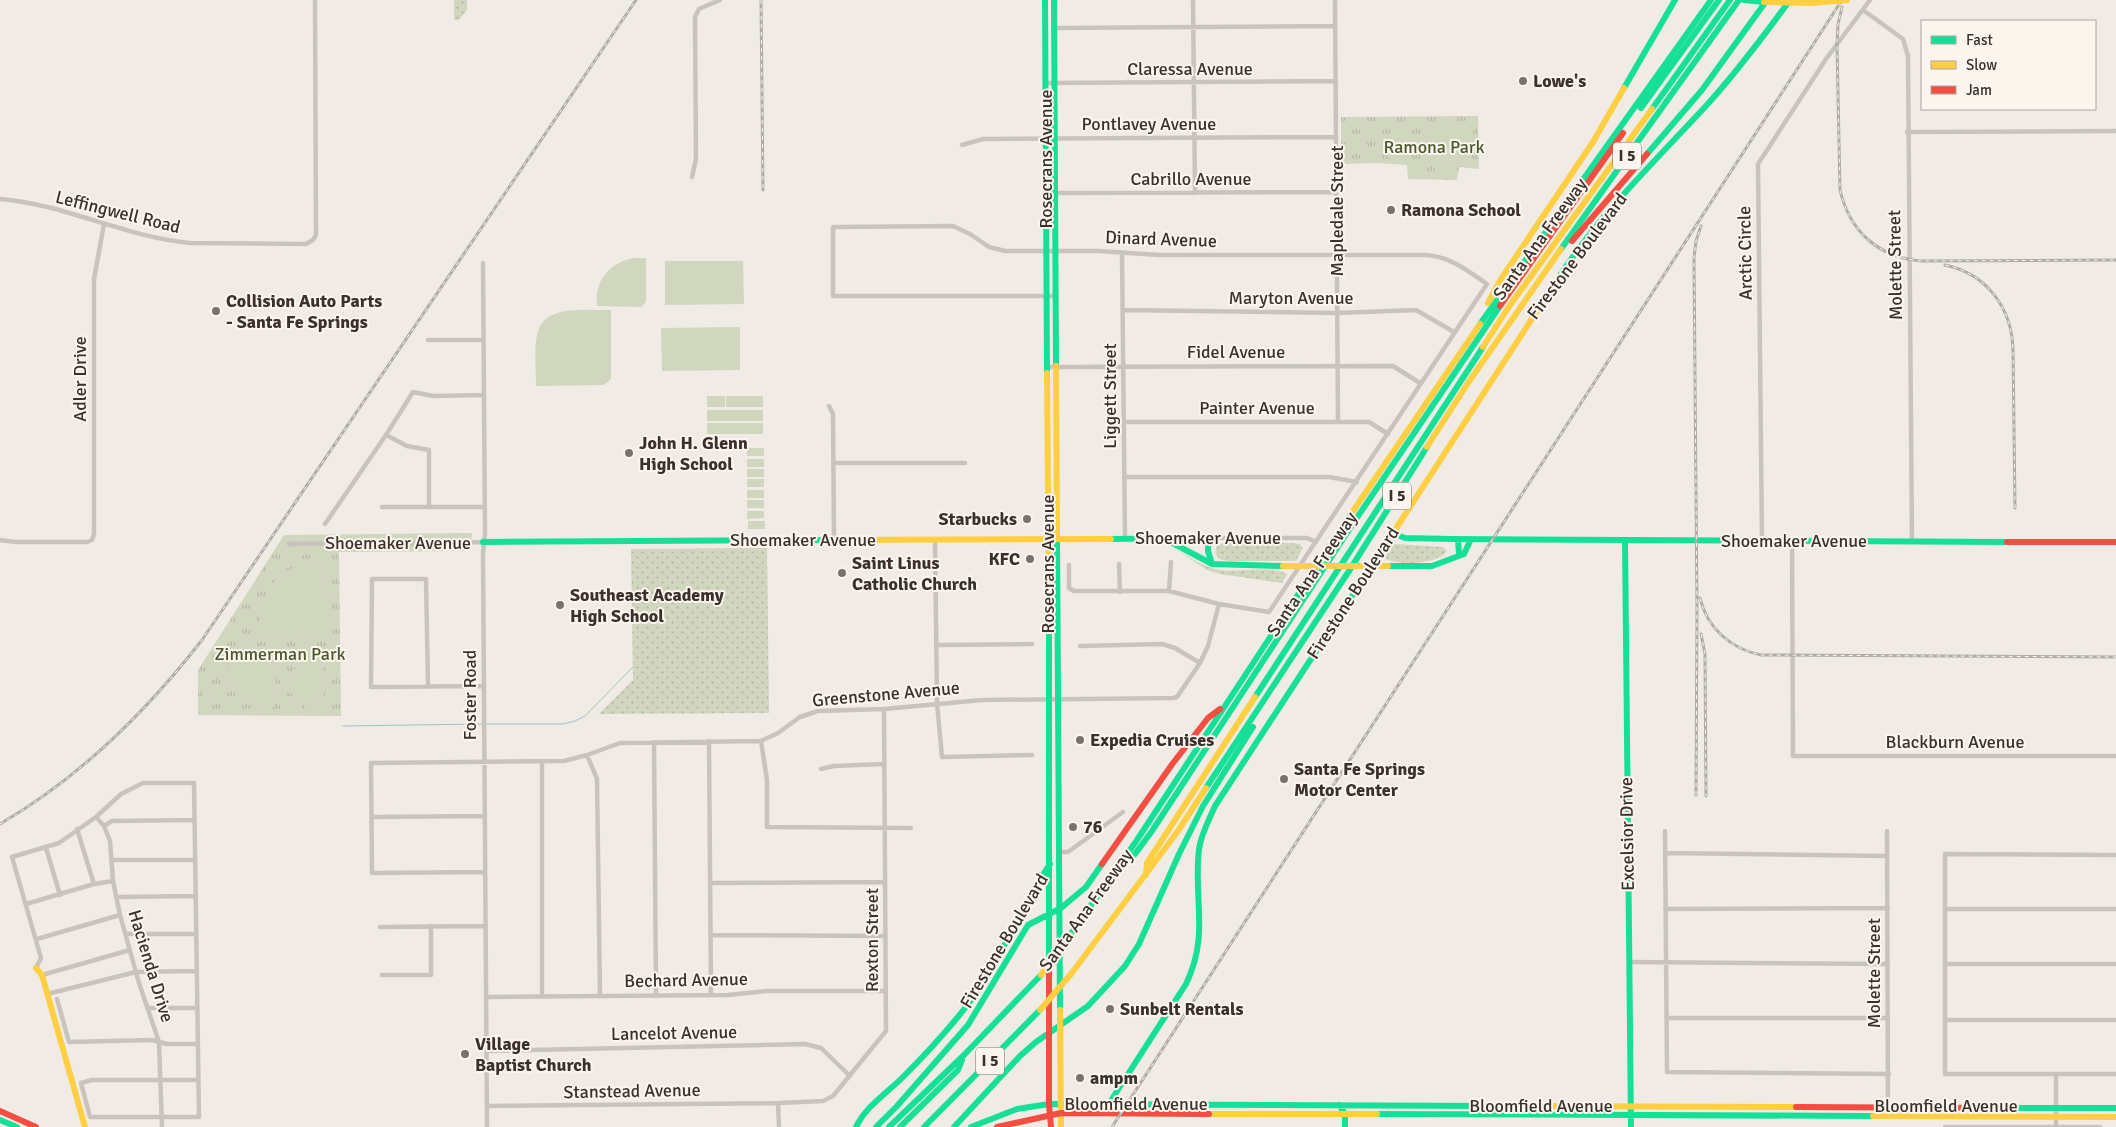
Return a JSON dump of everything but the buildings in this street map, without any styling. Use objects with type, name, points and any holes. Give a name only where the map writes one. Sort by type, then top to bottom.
[{"type":"main road","name":"Rosecrans Avenue","points":[[1045,0],[1050,772],[1049,1104],[1051,1127]]},
{"type":"main road","name":"Rosecrans Avenue","points":[[1054,0],[1062,1127]]},
{"type":"main road","points":[[1466,343],[1501,279],[1593,142],[1675,0]]},
{"type":"main road","name":"Santa Ana Freeway","points":[[917,1106],[958,1070],[964,1055],[1040,974],[1070,935],[1120,865],[1466,343],[1711,0]]},
{"type":"main road","points":[[1120,865],[1135,854],[1152,832],[1266,654],[1466,354],[1719,0]]},
{"type":"main road","points":[[1146,876],[1147,863],[1328,587],[1473,360],[1547,252],[1730,0]]},
{"type":"main road","name":"Santa Ana Freeway","points":[[924,1127],[1040,1010],[1071,974],[1146,876],[1278,680],[1516,312],[1739,0]]},
{"type":"main road","points":[[1744,0],[1803,4],[1847,0]]},
{"type":"main road","name":"Firestone Boulevard","points":[[1108,1112],[1110,1104],[1196,966],[1202,934],[1197,865],[1199,846],[1204,828],[1215,806],[1541,302],[1583,243],[1620,196],[1706,106],[1753,52],[1790,0]]},
{"type":"main road","points":[[1516,312],[1548,275],[1578,233],[1702,90],[1766,1]]},
{"type":"main road","points":[[1048,465],[1057,466]]},
{"type":"main road","name":"Shoemaker Avenue","points":[[1392,532],[1405,538],[1471,540],[2116,542]]},
{"type":"main road","points":[[1162,538],[1181,545],[1202,560],[1212,564]]},
{"type":"main road","points":[[1208,538],[1208,551],[1212,564]]},
{"type":"main road","name":"Shoemaker Avenue","points":[[483,542],[1208,538]]},
{"type":"main road","points":[[1458,539],[1459,554]]},
{"type":"main road","name":"Shoemaker Avenue","points":[[1212,564],[1436,566],[1449,561],[1459,554],[1464,554],[1471,540]]},
{"type":"main road","name":"Excelsior Drive","points":[[1625,541],[1631,1127]]},
{"type":"main road","points":[[954,1127],[970,1112],[1020,1056],[1099,995],[1125,966],[1140,944],[1179,854],[1200,814],[1251,731],[1278,680]]},
{"type":"main road","points":[[876,1127],[898,1106],[968,1025],[1028,925],[1036,919],[1049,915],[1061,908],[1086,886],[1173,763],[1208,718],[1226,704]]},
{"type":"main road","points":[[1049,750],[1060,749]]},
{"type":"main road","points":[[1050,772],[1060,771]]},
{"type":"main road","points":[[1050,796],[1060,796]]},
{"type":"main road","name":"Firestone Boulevard","points":[[856,1127],[864,1114],[918,1061],[972,999],[1040,877],[1050,864]]},
{"type":"main road","points":[[36,968],[42,975],[85,1127]]},
{"type":"main road","name":"Bloomfield Avenue","points":[[971,1127],[1017,1109],[1061,1103],[2116,1108]]},
{"type":"main road","points":[[1339,1105],[1345,1114],[1345,1127]]},
{"type":"main road","points":[[1345,1114],[1353,1105]]},
{"type":"main road","points":[[1369,1114],[1376,1105],[1382,1114]]},
{"type":"main road","points":[[889,1127],[917,1106]]},
{"type":"main road","points":[[900,1127],[917,1106]]},
{"type":"main road","points":[[0,1111],[36,1127]]},
{"type":"main road","name":"Bloomfield Avenue","points":[[997,1127],[1050,1114],[1108,1112],[2116,1117]]},
{"type":"main road","points":[[0,1120],[14,1125],[14,1117]]},
{"type":"street","name":"Leffingwell Road","points":[[0,199],[39,205],[146,237],[190,243],[306,244],[313,240],[316,235],[315,0]]},
{"type":"street","points":[[692,176],[696,159],[695,17],[698,9],[720,0]]},
{"type":"street","points":[[1193,0],[1195,193]]},
{"type":"street","name":"Mapledale Street","points":[[1335,0],[1338,422]]},
{"type":"street","name":"Arctic Circle","points":[[1762,541],[1758,164],[1826,59],[1870,0]]},
{"type":"street","name":"Molette Street","points":[[1863,10],[1896,33],[1903,39],[1907,47],[1912,542]]},
{"type":"street","points":[[1054,28],[1335,26]]},
{"type":"street","name":"Claressa Avenue","points":[[1045,83],[1336,81]]},
{"type":"street","points":[[1907,132],[2116,131]]},
{"type":"street","name":"Pontlavey Avenue","points":[[962,145],[983,139],[1336,136]]},
{"type":"street","name":"Cabrillo Avenue","points":[[1046,193],[1336,192]]},
{"type":"street","name":"Adler Drive","points":[[0,540],[15,542],[87,542],[92,540],[94,534],[94,279],[104,224]]},
{"type":"street","name":"Dinard Avenue","points":[[1047,296],[833,296],[833,227],[948,226],[962,229],[997,250],[1099,251],[1158,255],[1436,256],[1458,264],[1487,284],[1454,332]]},
{"type":"street","name":"Liggett Street","points":[[1122,253],[1125,538]]},
{"type":"street","name":"Foster Road","points":[[483,263],[487,1127]]},
{"type":"street","points":[[1047,296],[1056,296]]},
{"type":"street","name":"Maryton Avenue","points":[[1123,310],[1337,313],[1416,310],[1454,332]]},
{"type":"street","points":[[1069,565],[1070,590],[1169,591],[1219,604],[1269,612],[1273,609],[1357,482],[1454,332]]},
{"type":"street","points":[[428,340],[483,340]]},
{"type":"street","name":"Fidel Avenue","points":[[1047,367],[1393,366],[1420,383]]},
{"type":"street","points":[[325,524],[413,392],[434,396],[484,395]]},
{"type":"street","points":[[829,406],[833,414],[834,540]]},
{"type":"street","name":"Painter Avenue","points":[[1124,422],[1369,422],[1388,434]]},
{"type":"street","points":[[386,435],[407,446],[429,450],[429,507]]},
{"type":"street","points":[[834,464],[965,463]]},
{"type":"street","points":[[1124,477],[1328,477],[1357,482]]},
{"type":"street","points":[[382,507],[485,507]]},
{"type":"street","name":"Shoemaker Avenue","points":[[1208,538],[1307,538],[1316,542]]},
{"type":"street","points":[[935,539],[937,703],[942,756],[1032,755]]},
{"type":"street","name":"Blackburn Avenue","points":[[1792,541],[1793,756],[2116,756]]},
{"type":"street","name":"Shoemaker Avenue","points":[[289,544],[483,542]]},
{"type":"street","points":[[1169,591],[1171,562]]},
{"type":"street","points":[[1119,564],[1120,592]]},
{"type":"street","points":[[428,686],[426,580],[372,579],[371,687],[484,686]]},
{"type":"street","points":[[1080,646],[1162,644],[1175,648],[1200,663],[1212,634],[1219,604]]},
{"type":"street","points":[[936,645],[1032,644]]},
{"type":"street","name":"Greenstone Avenue","points":[[372,817],[371,763],[564,761],[620,743],[761,740],[778,733],[809,713],[884,709],[937,703],[1049,698],[1172,698],[1177,697],[1200,663]]},
{"type":"street","name":"Rexton Street","points":[[778,1103],[823,1101],[833,1096],[886,1030],[884,709]]},
{"type":"street","points":[[761,740],[767,780],[767,827],[911,828]]},
{"type":"street","points":[[709,741],[711,995]]},
{"type":"street","points":[[654,742],[656,995]]},
{"type":"street","points":[[587,755],[597,779],[600,996]]},
{"type":"street","points":[[542,761],[542,996]]},
{"type":"street","points":[[821,768],[884,764]]},
{"type":"street","points":[[36,968],[41,958],[37,939],[12,857],[59,843],[96,816],[121,794],[143,783],[194,783],[199,1117],[90,1117],[81,1083],[92,1080],[198,1080]]},
{"type":"street","points":[[1061,852],[1068,852],[1123,812]]},
{"type":"street","name":"Hacienda Drive","points":[[96,816],[104,826],[110,841],[113,881],[120,915],[159,1042],[162,1127]]},
{"type":"street","points":[[485,816],[372,817],[372,873],[485,872]]},
{"type":"street","points":[[104,826],[112,821],[194,820]]},
{"type":"street","points":[[77,829],[94,884]]},
{"type":"street","points":[[1665,831],[1667,1072],[1889,1074]]},
{"type":"street","name":"Molette Street","points":[[1887,831],[1888,1116]]},
{"type":"street","points":[[46,848],[60,895]]},
{"type":"street","points":[[1665,852],[1887,856]]},
{"type":"street","points":[[2116,855],[1945,854],[1945,1074],[2116,1074]]},
{"type":"street","points":[[112,860],[195,860]]},
{"type":"street","points":[[26,904],[94,884],[113,881]]},
{"type":"street","points":[[710,882],[885,882]]},
{"type":"street","points":[[116,897],[195,896]]},
{"type":"street","points":[[1666,909],[1888,908]]},
{"type":"street","points":[[1945,909],[2116,909]]},
{"type":"street","points":[[37,939],[120,915]]},
{"type":"street","points":[[382,975],[431,975],[432,926]]},
{"type":"street","points":[[380,927],[486,926]]},
{"type":"street","points":[[126,934],[196,934]]},
{"type":"street","points":[[711,934],[886,936]]},
{"type":"street","points":[[42,975],[130,950]]},
{"type":"street","points":[[1628,962],[1888,964]]},
{"type":"street","points":[[1945,964],[2116,964]]},
{"type":"street","points":[[47,994],[136,972],[196,971]]},
{"type":"street","name":"Bechard Avenue","points":[[486,997],[711,995],[766,991],[886,991]]},
{"type":"street","points":[[57,999],[69,1042],[152,1040],[167,1044],[198,1044]]},
{"type":"street","points":[[148,1008],[197,1008]]},
{"type":"street","points":[[1667,1018],[1888,1018]]},
{"type":"street","points":[[1945,1020],[2116,1020]]},
{"type":"street","name":"Lancelot Avenue","points":[[486,1051],[805,1044],[821,1048],[850,1076]]},
{"type":"street","points":[[2056,1074],[2056,1126]]},
{"type":"street","points":[[778,1103],[779,1127]]},
{"type":"street","name":"Stanstead Avenue","points":[[487,1106],[778,1103]]},
{"type":"street","points":[[1945,1127],[2100,1127]]},
{"type":"green space","points":[[454,0],[467,0],[467,10],[459,20],[454,20]]},
{"type":"green space","name":"Ramona Park","points":[[1478,116],[1479,169],[1459,167],[1457,180],[1408,179],[1407,165],[1376,163],[1341,164],[1341,117]]},
{"type":"green space","points":[[1433,122],[1474,123],[1471,142],[1464,154],[1453,163],[1435,170],[1429,129]]},
{"type":"green space","points":[[1408,139],[1409,157],[1389,158],[1389,140]]},
{"type":"green space","points":[[646,258],[646,302],[641,307],[597,306],[598,289],[605,274],[625,260]]},
{"type":"green space","points":[[665,261],[743,261],[744,304],[665,305]]},
{"type":"green space","points":[[579,310],[611,310],[611,379],[604,385],[536,386],[535,354],[537,335],[541,325],[557,313]]},
{"type":"green space","points":[[740,327],[740,370],[662,371],[661,328]]},
{"type":"green space","points":[[707,396],[725,396],[725,407],[707,407]]},
{"type":"green space","points":[[726,396],[763,396],[763,407],[726,407]]},
{"type":"green space","points":[[707,410],[763,410],[763,421],[707,421]]},
{"type":"green space","points":[[707,423],[763,423],[763,434],[707,434]]},
{"type":"green space","points":[[747,448],[764,448],[764,456],[747,456]]},
{"type":"green space","points":[[747,459],[764,459],[764,467],[747,467]]},
{"type":"green space","points":[[747,469],[764,469],[764,477],[747,477]]},
{"type":"green space","points":[[747,479],[764,479],[764,487],[747,487]]},
{"type":"green space","points":[[747,490],[764,490],[764,498],[747,498]]},
{"type":"green space","points":[[747,500],[764,500],[764,508],[747,508]]},
{"type":"green space","points":[[747,511],[764,511],[764,518],[747,519]]},
{"type":"green space","points":[[748,521],[765,521],[765,529],[748,529]]},
{"type":"green space","name":"Zimmerman Park","points":[[472,533],[470,551],[339,552],[341,716],[198,715],[198,670],[284,535]]},
{"type":"green space","points":[[1223,543],[1292,543],[1300,544],[1303,548],[1296,561],[1228,561],[1219,559],[1215,553],[1217,546]]},
{"type":"green space","points":[[1395,544],[1443,547],[1447,551],[1442,556],[1425,562],[1404,563],[1387,560],[1382,556],[1389,546]]},
{"type":"green space","points":[[767,548],[769,713],[599,714],[633,680],[631,549]]},
{"type":"green space","points":[[1177,550],[1214,569],[1228,571],[1272,570],[1287,574],[1282,583],[1220,574],[1207,570]]},
{"type":"green space","points":[[327,562],[329,630],[324,635],[258,634],[263,602],[275,580],[296,567]]},
{"type":"green space","points":[[228,646],[274,651],[277,654],[274,707],[249,703],[234,690],[228,671]]},
{"type":"green space","points":[[312,651],[322,666],[326,682],[322,698],[318,706],[311,713],[283,686],[283,681]]},
{"type":"green space","points":[[209,690],[214,692],[216,697],[214,702],[209,704],[204,702],[202,697],[204,692]]},
{"type":"waterway","points":[[486,724],[563,724],[575,721],[585,716],[633,667]]},
{"type":"waterway","points":[[343,726],[482,724]]},
{"type":"railway","points":[[0,824],[57,786],[110,742],[158,693],[202,640],[636,0]]},
{"type":"railway","points":[[761,0],[763,190]]},
{"type":"railway","points":[[1112,1127],[1842,0]]},
{"type":"railway","points":[[1842,7],[1838,24],[1837,45],[1840,190],[1851,218],[1868,240],[1892,254],[1906,259],[1921,261],[2116,260]]},
{"type":"railway","points":[[1696,795],[1697,611],[1694,258],[1696,241],[1701,226]]},
{"type":"railway","points":[[1945,265],[1973,276],[1985,285],[2002,307],[2008,320],[2013,350],[2015,508]]},
{"type":"railway","points":[[1700,598],[1708,619],[1722,636],[1740,648],[1761,655],[2116,657]]},
{"type":"railway","points":[[1701,634],[1705,654],[1706,796]]},
{"type":"traffic: fast","points":[[1045,0],[1047,373]]},
{"type":"traffic: fast","points":[[1054,0],[1056,366]]},
{"type":"traffic: fast","points":[[1624,88],[1675,0]]},
{"type":"traffic: fast","points":[[1480,324],[1711,0]]},
{"type":"traffic: fast","points":[[1641,108],[1719,0]]},
{"type":"traffic: fast","points":[[1652,109],[1730,0]]},
{"type":"traffic: fast","points":[[1561,249],[1739,0]]},
{"type":"traffic: fast","points":[[1744,0],[1764,2]]},
{"type":"traffic: fast","points":[[1647,154],[1702,90],[1767,0]]},
{"type":"traffic: fast","points":[[1559,277],[1610,210],[1728,81],[1790,0]]},
{"type":"traffic: fast","points":[[1124,862],[1135,854],[1152,831],[1350,528],[1500,306]]},
{"type":"traffic: fast","points":[[1255,697],[1483,347]]},
{"type":"traffic: fast","points":[[1206,788],[1349,571],[1427,447]]},
{"type":"traffic: fast","points":[[1070,935],[1137,840],[1351,514]]},
{"type":"traffic: fast","points":[[1108,1113],[1112,1099],[1186,984],[1193,966],[1199,933],[1199,849],[1203,832],[1215,806],[1395,530]]},
{"type":"traffic: fast","points":[[1392,533],[1405,538],[1452,539],[2007,542]]},
{"type":"traffic: fast","points":[[1057,536],[1060,1010]]},
{"type":"traffic: fast","points":[[1111,539],[1208,538],[1208,551],[1212,564]]},
{"type":"traffic: fast","points":[[1165,539],[1212,564],[1283,566]]},
{"type":"traffic: fast","points":[[1458,539],[1459,554]]},
{"type":"traffic: fast","points":[[1388,566],[1432,566],[1464,554],[1471,539]]},
{"type":"traffic: fast","points":[[483,542],[828,540]]},
{"type":"traffic: fast","points":[[1625,541],[1631,1127]]},
{"type":"traffic: fast","points":[[1049,605],[1049,960]]},
{"type":"traffic: fast","points":[[954,1127],[1020,1056],[1036,1042],[1088,1006],[1125,966],[1139,944],[1179,854],[1203,806],[1253,727]]},
{"type":"traffic: fast","points":[[856,1127],[871,1106],[903,1077],[969,1003],[991,969],[1029,898],[1050,864]]},
{"type":"traffic: fast","points":[[876,1127],[897,1106],[968,1025],[1028,925],[1061,908],[1086,887],[1102,864]]},
{"type":"traffic: fast","points":[[889,1127],[964,1055],[1041,975]]},
{"type":"traffic: fast","points":[[924,1127],[1040,1010]]},
{"type":"traffic: fast","points":[[900,1127],[958,1070],[962,1060]]},
{"type":"traffic: fast","points":[[971,1127],[1017,1109],[1049,1104],[1488,1106]]},
{"type":"traffic: fast","points":[[1339,1105],[1345,1114],[1345,1127]]},
{"type":"traffic: fast","points":[[2002,1108],[2116,1108]]},
{"type":"traffic: fast","points":[[1377,1114],[1873,1116]]},
{"type":"traffic: fast","points":[[0,1120],[17,1127]]},
{"type":"traffic: slow","points":[[1764,2],[1811,3],[1847,0]]},
{"type":"traffic: slow","points":[[1488,303],[1501,279],[1593,142],[1624,88]]},
{"type":"traffic: slow","points":[[1483,347],[1508,308],[1652,109]]},
{"type":"traffic: slow","points":[[1427,447],[1468,383],[1561,249]]},
{"type":"traffic: slow","points":[[1395,530],[1559,277]]},
{"type":"traffic: slow","points":[[1351,514],[1480,324]]},
{"type":"traffic: slow","points":[[1056,366],[1057,536]]},
{"type":"traffic: slow","points":[[1047,373],[1049,605]]},
{"type":"traffic: slow","points":[[828,540],[1111,539]]},
{"type":"traffic: slow","points":[[1283,566],[1388,566]]},
{"type":"traffic: slow","points":[[1146,875],[1147,863],[1255,697]]},
{"type":"traffic: slow","points":[[1071,974],[1178,831],[1206,788]]},
{"type":"traffic: slow","points":[[1041,975],[1070,935]]},
{"type":"traffic: slow","points":[[36,968],[42,975],[85,1127]]},
{"type":"traffic: slow","points":[[1040,1010],[1071,974]]},
{"type":"traffic: slow","points":[[1060,1010],[1061,1127]]},
{"type":"traffic: slow","points":[[1488,1106],[1796,1107]]},
{"type":"traffic: slow","points":[[1209,1114],[1377,1114]]},
{"type":"traffic: slow","points":[[1873,1116],[2116,1117]]},
{"type":"traffic: jam","points":[[1500,306],[1623,133]]},
{"type":"traffic: jam","points":[[1572,241],[1647,154]]},
{"type":"traffic: jam","points":[[2007,542],[2116,542]]},
{"type":"traffic: jam","points":[[1102,864],[1173,763],[1208,718],[1220,709]]},
{"type":"traffic: jam","points":[[1049,960],[1049,1104],[1051,1127]]},
{"type":"traffic: jam","points":[[1796,1107],[2002,1108]]},
{"type":"traffic: jam","points":[[0,1111],[36,1127]]},
{"type":"traffic: jam","points":[[997,1127],[1061,1113],[1209,1114]]},
{"type":"place","name":"Lowe's","points":[[1523,81]]},
{"type":"place","name":"Ramona School","points":[[1391,210]]},
{"type":"place","name":"Collision Auto Parts - Santa Fe Springs","points":[[216,311]]},
{"type":"place","name":"John H. Glenn High School","points":[[629,453]]},
{"type":"place","name":"Starbucks","points":[[1027,519]]},
{"type":"place","name":"KFC","points":[[1030,559]]},
{"type":"place","name":"Saint Linus Catholic Church","points":[[842,573]]},
{"type":"place","name":"Southeast Academy High School","points":[[560,605]]},
{"type":"place","name":"Expedia Cruises","points":[[1080,740]]},
{"type":"place","name":"Santa Fe Springs Motor Center","points":[[1284,779]]},
{"type":"place","name":"76","points":[[1073,827]]},
{"type":"place","name":"Sunbelt Rentals","points":[[1110,1009]]},
{"type":"place","name":"Village Baptist Church","points":[[465,1054]]},
{"type":"place","name":"ampm","points":[[1080,1078]]}]
